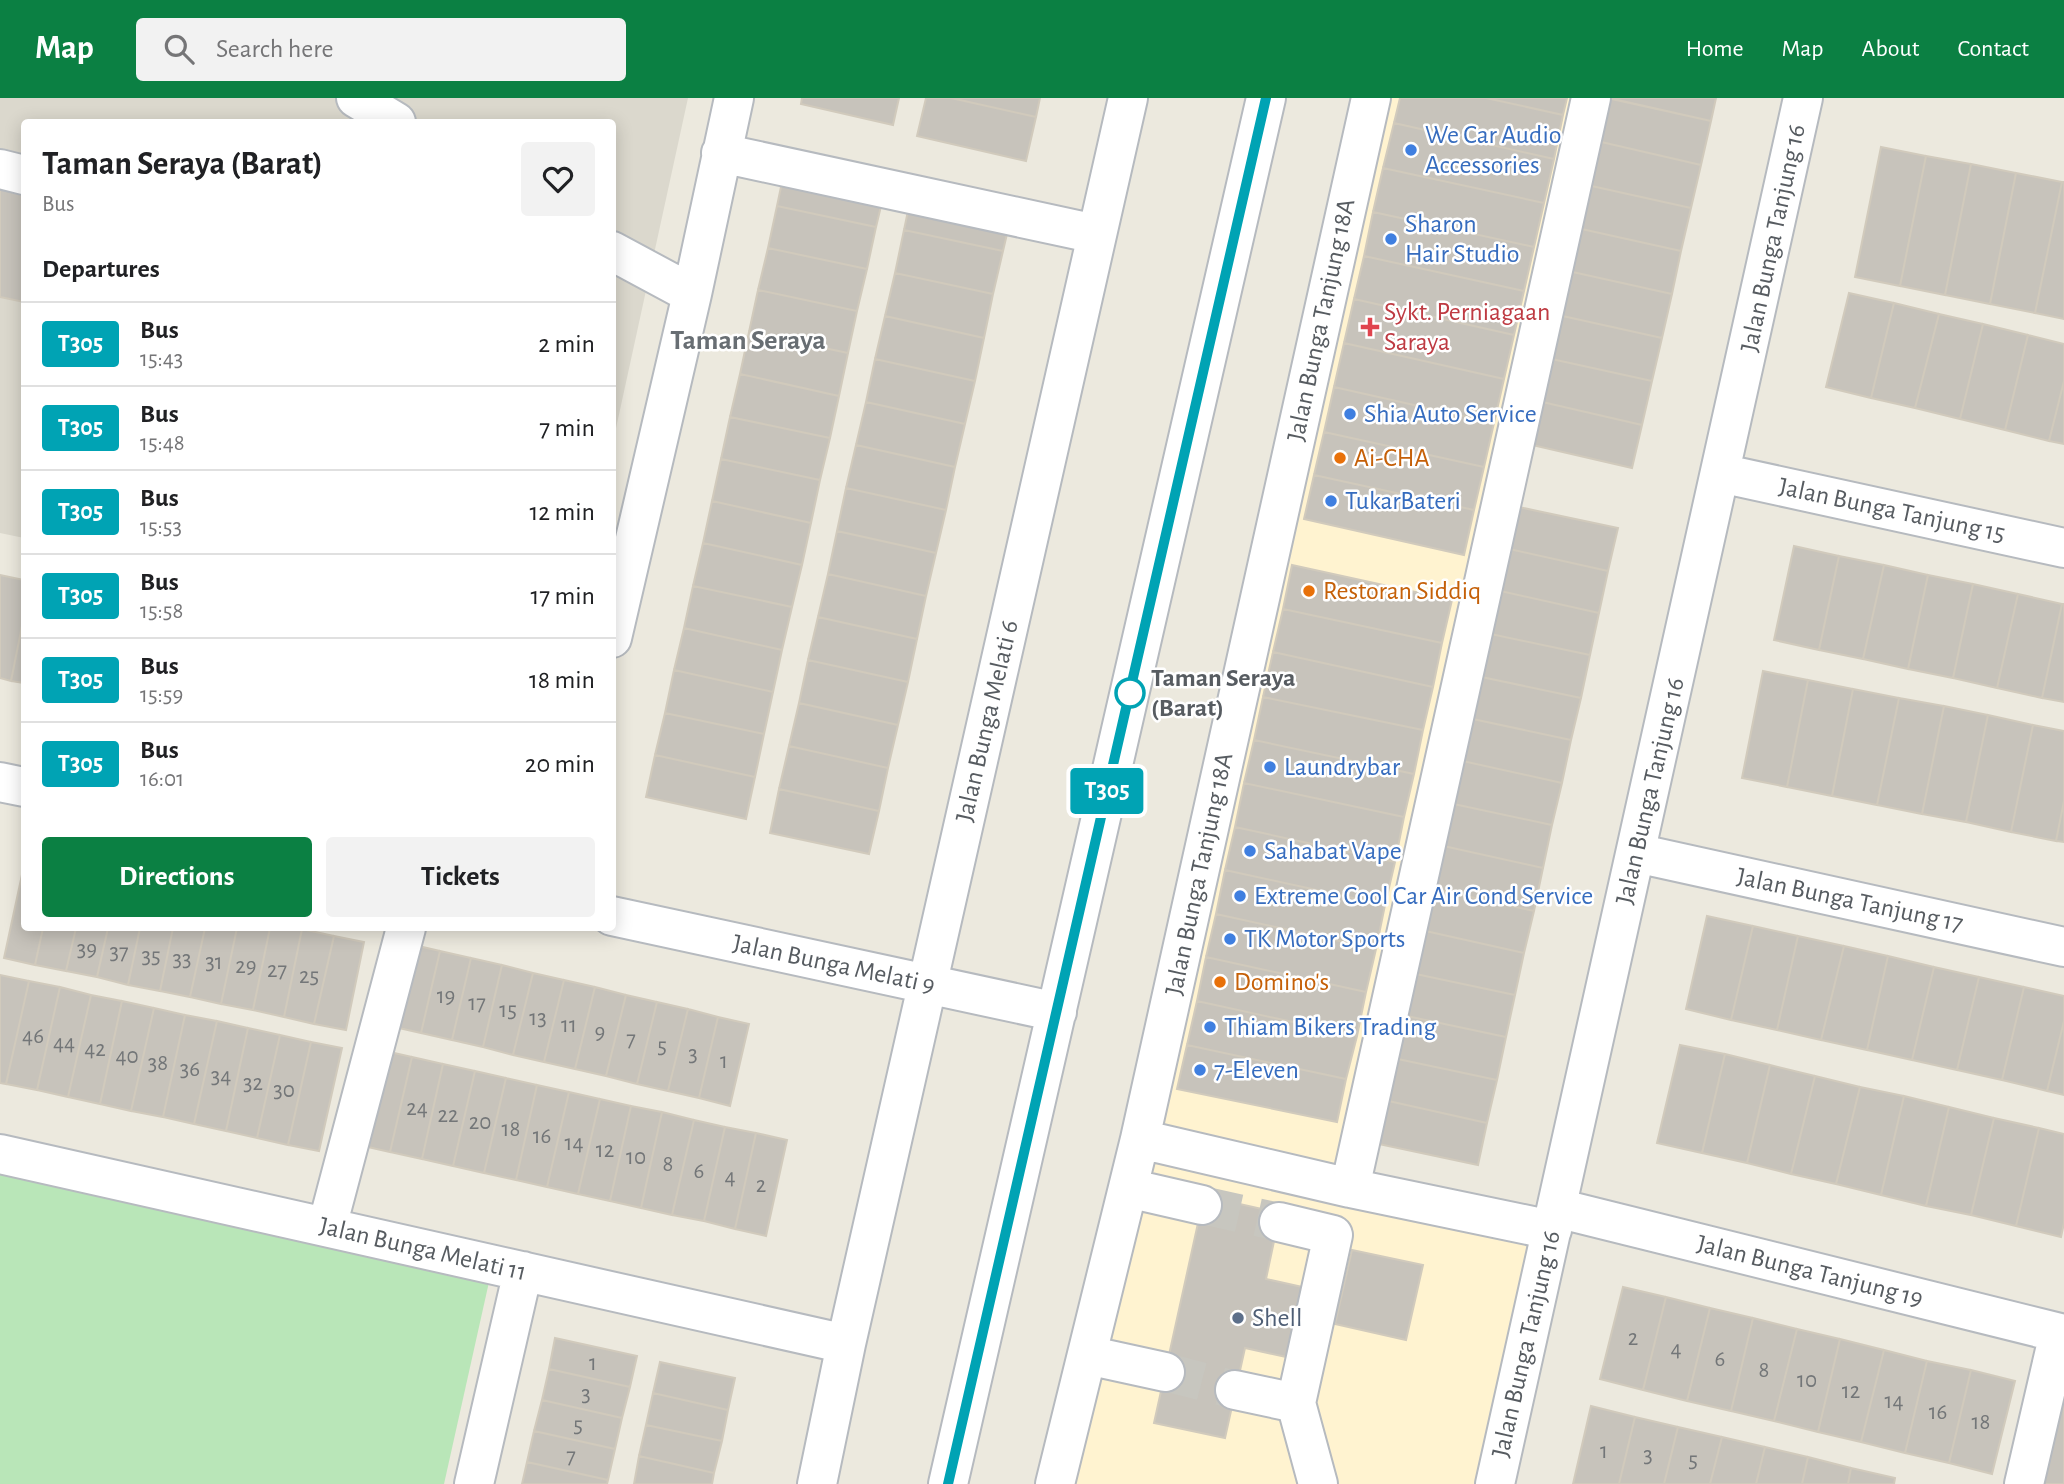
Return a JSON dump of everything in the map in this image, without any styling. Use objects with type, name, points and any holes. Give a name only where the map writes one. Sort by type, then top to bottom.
[{"type":"street","points":[[356,98],[391,119]]},
{"type":"street","points":[[616,621],[692,294],[734,98]]},
{"type":"street","name":"Jalan Bunga Melati 6","points":[[817,1484],[846,1344],[1128,98]]},
{"type":"street","points":[[948,1484],[1266,98]]},
{"type":"street","name":"Jalan Bunga Tanjung 18A","points":[[1055,1484],[1140,1139],[1371,98]]},
{"type":"street","points":[[1350,1188],[1591,98]]},
{"type":"street","name":"Jalan Bunga Tanjung 16","points":[[1495,1484],[1804,98]]},
{"type":"street","points":[[721,153],[1096,234]]},
{"type":"street","points":[[0,169],[21,174]]},
{"type":"street","points":[[616,253],[692,294]]},
{"type":"street","name":"Jalan Bunga Tanjung 15","points":[[1720,473],[2064,548]]},
{"type":"street","points":[[0,782],[21,786]]},
{"type":"street","name":"Jalan Bunga Tanjung 17","points":[[1636,853],[2064,947]]},
{"type":"street","name":"Jalan Bunga Melati 9","points":[[616,917],[1056,1012]]},
{"type":"street","points":[[327,1227],[405,931]]},
{"type":"street","name":"Jalan Bunga Tanjung 19","points":[[1140,1139],[1350,1188],[1554,1219],[2062,1333]]},
{"type":"street","name":"Jalan Bunga Melati 11","points":[[0,1154],[846,1344]]},
{"type":"street","points":[[1128,1188],[1202,1205]]},
{"type":"street","points":[[1279,1222],[1333,1235],[1296,1403],[1318,1484]]},
{"type":"street","points":[[474,1484],[523,1272]]},
{"type":"street","points":[[2024,1484],[2062,1333]]},
{"type":"street","points":[[1087,1355],[1165,1372]]},
{"type":"street","points":[[1235,1390],[1296,1403]]},
{"type":"shaded area","points":[[0,98],[688,98],[616,428],[616,119],[21,119],[21,537],[0,533]]},
{"type":"shaded area","points":[[1387,98],[1577,98],[1334,1197],[1530,1239],[1477,1484],[1076,1484],[1219,861]]},
{"type":"green space","points":[[0,1160],[489,1282],[444,1484],[0,1484]]},
{"type":"building","points":[[802,98],[899,98],[893,125],[801,104]]},
{"type":"building","points":[[926,98],[951,98],[1036,117],[1026,161],[917,136]]},
{"type":"building","points":[[951,98],[1040,98],[1036,117]]},
{"type":"building","points":[[1400,98],[1486,98],[1563,115],[1554,159],[1394,123]]},
{"type":"building","points":[[1486,98],[1567,98],[1563,115]]},
{"type":"building","points":[[1607,98],[1711,121],[1701,165],[1597,141]]},
{"type":"building","points":[[1609,98],[1716,98],[1711,121]]},
{"type":"building","points":[[1394,123],[1554,159],[1544,203],[1383,168]]},
{"type":"building","points":[[1597,141],[1701,165],[1691,208],[1587,185]]},
{"type":"building","points":[[1881,147],[1926,156],[1900,286],[1855,277]]},
{"type":"building","points":[[1926,156],[1971,164],[1945,295],[1900,286]]},
{"type":"building","points":[[786,163],[886,185],[876,227],[777,206]]},
{"type":"building","points":[[1971,164],[2016,173],[1990,304],[1945,295]]},
{"type":"building","points":[[1383,168],[1544,203],[1534,247],[1373,212]]},
{"type":"building","points":[[2016,173],[2062,182],[2035,313],[1990,304]]},
{"type":"building","points":[[2064,182],[2064,319],[2035,313]]},
{"type":"building","points":[[0,184],[21,188],[21,301],[0,297]]},
{"type":"building","points":[[1587,185],[1691,208],[1681,251],[1577,228]]},
{"type":"building","points":[[913,187],[1013,208],[1003,251],[904,230]]},
{"type":"building","points":[[777,206],[876,227],[867,269],[768,248]]},
{"type":"building","points":[[1373,212],[1534,247],[1524,291],[1364,256]]},
{"type":"building","points":[[1577,228],[1681,251],[1672,294],[1568,271]]},
{"type":"building","points":[[904,230],[1003,251],[993,294],[895,273]]},
{"type":"building","points":[[768,248],[867,269],[857,311],[758,290]]},
{"type":"building","points":[[1364,256],[1524,291],[1514,335],[1354,299]]},
{"type":"building","points":[[1568,271],[1672,294],[1662,338],[1558,315]]},
{"type":"building","points":[[895,273],[993,294],[984,338],[885,316]]},
{"type":"building","points":[[758,290],[857,311],[848,353],[749,332]]},
{"type":"building","points":[[1849,293],[1894,303],[1871,398],[1826,387]]},
{"type":"building","points":[[1354,299],[1514,335],[1504,379],[1344,343]]},
{"type":"building","points":[[1894,303],[1939,314],[1915,408],[1871,398]]},
{"type":"building","points":[[1939,314],[1983,324],[1960,419],[1915,408]]},
{"type":"building","points":[[1558,315],[1662,338],[1652,381],[1547,358]]},
{"type":"building","points":[[885,316],[984,338],[975,381],[875,359]]},
{"type":"building","points":[[1983,324],[2028,335],[2005,430],[1960,419]]},
{"type":"building","points":[[749,332],[848,353],[839,396],[740,374]]},
{"type":"building","points":[[2028,335],[2064,344],[2064,381],[2049,441],[2005,430]]},
{"type":"building","points":[[1344,343],[1504,379],[1494,423],[1334,387]]},
{"type":"building","points":[[1547,358],[1652,381],[1642,425],[1538,401]]},
{"type":"building","points":[[875,359],[975,381],[965,424],[866,402]]},
{"type":"building","points":[[740,374],[839,396],[830,438],[730,417]]},
{"type":"building","points":[[2064,381],[2064,444],[2049,441]]},
{"type":"building","points":[[1334,387],[1494,423],[1484,467],[1324,432]]},
{"type":"building","points":[[1538,401],[1642,425],[1632,468],[1528,444]]},
{"type":"building","points":[[866,402],[965,424],[955,467],[856,445]]},
{"type":"building","points":[[730,417],[830,438],[820,480],[721,459]]},
{"type":"building","points":[[1324,432],[1484,467],[1474,510],[1314,475]]},
{"type":"building","points":[[856,445],[955,467],[946,510],[846,488]]},
{"type":"building","points":[[721,459],[820,480],[811,523],[712,501]]},
{"type":"building","points":[[1314,475],[1474,510],[1464,555],[1304,519]]},
{"type":"building","points":[[846,488],[946,510],[936,553],[837,531]]},
{"type":"building","points":[[712,501],[811,523],[802,565],[703,543]]},
{"type":"building","points":[[1514,506],[1618,528],[1608,571],[1505,548]]},
{"type":"building","points":[[837,531],[936,553],[926,596],[828,574]]},
{"type":"building","points":[[703,543],[802,565],[792,607],[693,586]]},
{"type":"building","points":[[1794,546],[1839,556],[1819,650],[1774,640]]},
{"type":"building","points":[[1505,548],[1608,571],[1599,613],[1496,590]]},
{"type":"building","points":[[1839,556],[1884,565],[1863,659],[1819,650]]},
{"type":"building","points":[[1292,565],[1452,600],[1442,643],[1283,609]]},
{"type":"building","points":[[1884,565],[1928,575],[1908,669],[1863,659]]},
{"type":"building","points":[[828,574],[926,596],[917,639],[818,617]]},
{"type":"building","points":[[0,575],[21,579],[21,631],[11,681],[0,678]]},
{"type":"building","points":[[1928,575],[1973,584],[1953,678],[1908,669]]},
{"type":"building","points":[[1973,584],[2018,594],[1997,688],[1953,678]]},
{"type":"building","points":[[693,586],[792,607],[782,650],[684,628]]},
{"type":"building","points":[[1496,590],[1599,613],[1590,655],[1486,633]]},
{"type":"building","points":[[2018,594],[2062,604],[2042,698],[1997,688]]},
{"type":"building","points":[[2064,604],[2064,702],[2042,698]]},
{"type":"building","points":[[1283,609],[1442,643],[1433,687],[1273,652]]},
{"type":"building","points":[[818,617],[917,639],[908,682],[808,660]]},
{"type":"building","points":[[684,628],[782,650],[773,692],[674,670]]},
{"type":"building","points":[[21,631],[21,683],[11,681]]},
{"type":"building","points":[[1486,633],[1590,655],[1581,698],[1477,676]]},
{"type":"building","points":[[1273,652],[1433,687],[1423,730],[1263,697]]},
{"type":"building","points":[[808,660],[908,682],[898,725],[799,703]]},
{"type":"building","points":[[674,670],[773,692],[764,734],[665,713]]},
{"type":"building","points":[[1763,671],[1808,680],[1787,787],[1742,778]]},
{"type":"building","points":[[1477,676],[1581,698],[1571,740],[1468,718]]},
{"type":"building","points":[[1808,680],[1853,689],[1832,796],[1787,787]]},
{"type":"building","points":[[1853,689],[1899,698],[1877,805],[1832,796]]},
{"type":"building","points":[[1263,697],[1423,730],[1414,774],[1254,740]]},
{"type":"building","points":[[1899,698],[1944,706],[1922,814],[1877,805]]},
{"type":"building","points":[[799,703],[898,725],[888,768],[789,746]]},
{"type":"building","points":[[1944,706],[1988,715],[1966,822],[1922,814]]},
{"type":"building","points":[[665,713],[764,734],[755,777],[655,755]]},
{"type":"building","points":[[1988,715],[2033,725],[2011,832],[1966,822]]},
{"type":"building","points":[[1468,718],[1571,740],[1562,783],[1458,760]]},
{"type":"building","points":[[2033,725],[2064,731],[2064,801],[2056,841],[2011,832]]},
{"type":"building","points":[[1254,740],[1414,774],[1404,817],[1244,783]]},
{"type":"building","points":[[789,746],[888,768],[879,811],[779,789]]},
{"type":"building","points":[[655,755],[755,777],[746,819],[646,797]]},
{"type":"building","points":[[1458,760],[1562,783],[1552,825],[1449,803]]},
{"type":"building","points":[[1244,783],[1404,817],[1395,862],[1235,827]]},
{"type":"building","points":[[779,789],[879,811],[869,854],[770,833]]},
{"type":"building","points":[[2064,801],[2064,842],[2056,841]]},
{"type":"building","points":[[1449,803],[1552,825],[1543,868],[1439,845]]},
{"type":"building","points":[[1235,827],[1395,862],[1385,905],[1225,870]]},
{"type":"building","points":[[1439,845],[1543,868],[1534,911],[1430,888]]},
{"type":"building","points":[[1225,870],[1385,905],[1376,949],[1216,914]]},
{"type":"building","points":[[21,879],[21,931],[42,931],[35,965],[4,958]]},
{"type":"building","points":[[1430,888],[1534,911],[1524,953],[1421,930]]},
{"type":"building","points":[[1216,914],[1376,949],[1366,992],[1206,957]]},
{"type":"building","points":[[1707,916],[1753,926],[1731,1020],[1686,1009]]},
{"type":"building","points":[[1753,926],[1798,936],[1777,1030],[1731,1020]]},
{"type":"building","points":[[1421,930],[1524,953],[1515,995],[1411,973]]},
{"type":"building","points":[[42,931],[75,931],[66,971],[35,965]]},
{"type":"building","points":[[75,931],[107,931],[97,977],[66,971]]},
{"type":"building","points":[[107,931],[139,931],[128,985],[97,977]]},
{"type":"building","points":[[139,931],[172,931],[160,991],[128,985]]},
{"type":"building","points":[[172,931],[204,931],[190,997],[160,991]]},
{"type":"building","points":[[204,931],[236,931],[221,1004],[190,997]]},
{"type":"building","points":[[236,931],[269,931],[253,1010],[221,1004]]},
{"type":"building","points":[[269,931],[302,931],[284,1017],[253,1010]]},
{"type":"building","points":[[302,931],[334,936],[314,1024],[284,1017]]},
{"type":"building","points":[[334,936],[364,942],[346,1030],[314,1024]]},
{"type":"building","points":[[1798,936],[1844,946],[1821,1040],[1777,1030]]},
{"type":"building","points":[[410,944],[440,951],[421,1033],[390,1026]]},
{"type":"building","points":[[1844,946],[1888,956],[1867,1050],[1821,1040]]},
{"type":"building","points":[[440,951],[471,958],[452,1040],[421,1033]]},
{"type":"building","points":[[1888,956],[1934,967],[1912,1060],[1867,1050]]},
{"type":"building","points":[[1206,957],[1366,992],[1357,1036],[1197,1001]]},
{"type":"building","points":[[471,958],[502,965],[483,1047],[452,1040]]},
{"type":"building","points":[[502,965],[533,973],[513,1055],[483,1047]]},
{"type":"building","points":[[1934,967],[1979,977],[1957,1070],[1912,1060]]},
{"type":"building","points":[[533,973],[564,980],[544,1062],[513,1055]]},
{"type":"building","points":[[1411,973],[1515,995],[1506,1037],[1402,1015]]},
{"type":"building","points":[[0,975],[29,981],[6,1084],[0,1083]]},
{"type":"building","points":[[1979,977],[2024,987],[2002,1080],[1957,1070]]},
{"type":"building","points":[[564,980],[595,987],[575,1069],[544,1062]]},
{"type":"building","points":[[29,981],[60,987],[37,1090],[6,1084]]},
{"type":"building","points":[[60,987],[91,995],[68,1097],[37,1090]]},
{"type":"building","points":[[595,987],[626,995],[606,1076],[575,1069]]},
{"type":"building","points":[[2024,987],[2064,996],[2064,1021],[2047,1091],[2002,1080]]},
{"type":"building","points":[[91,995],[122,1001],[100,1104],[68,1097]]},
{"type":"building","points":[[626,995],[657,1002],[637,1084],[606,1076]]},
{"type":"building","points":[[122,1001],[154,1008],[131,1111],[100,1104]]},
{"type":"building","points":[[1197,1001],[1357,1036],[1346,1079],[1187,1045]]},
{"type":"building","points":[[657,1002],[688,1009],[668,1091],[637,1084]]},
{"type":"building","points":[[154,1008],[185,1015],[163,1117],[131,1111]]},
{"type":"building","points":[[688,1009],[718,1017],[699,1098],[668,1091]]},
{"type":"building","points":[[185,1015],[217,1021],[194,1124],[163,1117]]},
{"type":"building","points":[[1402,1015],[1506,1037],[1497,1080],[1393,1058]]},
{"type":"building","points":[[718,1017],[749,1024],[730,1106],[699,1098]]},
{"type":"building","points":[[217,1021],[248,1028],[226,1131],[194,1124]]},
{"type":"building","points":[[2064,1021],[2064,1095],[2047,1091]]},
{"type":"building","points":[[248,1028],[280,1035],[257,1138],[226,1131]]},
{"type":"building","points":[[280,1035],[311,1042],[288,1145],[257,1138]]},
{"type":"building","points":[[311,1042],[342,1048],[319,1151],[288,1145]]},
{"type":"building","points":[[1187,1045],[1346,1079],[1337,1122],[1177,1089]]},
{"type":"building","points":[[1680,1045],[1725,1054],[1702,1153],[1657,1143]]},
{"type":"building","points":[[381,1050],[412,1057],[390,1152],[359,1145]]},
{"type":"building","points":[[1725,1054],[1770,1065],[1747,1163],[1702,1153]]},
{"type":"building","points":[[412,1057],[443,1064],[422,1159],[390,1152]]},
{"type":"building","points":[[1393,1058],[1497,1080],[1487,1123],[1384,1100]]},
{"type":"building","points":[[443,1064],[475,1071],[453,1166],[422,1159]]},
{"type":"building","points":[[1770,1065],[1815,1076],[1791,1174],[1747,1163]]},
{"type":"building","points":[[475,1071],[506,1078],[484,1173],[453,1166]]},
{"type":"building","points":[[1815,1076],[1860,1087],[1836,1184],[1791,1174]]},
{"type":"building","points":[[506,1078],[537,1085],[516,1180],[484,1173]]},
{"type":"building","points":[[537,1085],[569,1092],[547,1187],[516,1180]]},
{"type":"building","points":[[1860,1087],[1904,1096],[1881,1195],[1836,1184]]},
{"type":"building","points":[[569,1092],[600,1099],[578,1194],[547,1187]]},
{"type":"building","points":[[1904,1096],[1949,1107],[1926,1206],[1881,1195]]},
{"type":"building","points":[[600,1099],[631,1106],[610,1201],[578,1194]]},
{"type":"building","points":[[1384,1100],[1487,1123],[1478,1165],[1374,1143]]},
{"type":"building","points":[[631,1106],[662,1112],[641,1208],[610,1201]]},
{"type":"building","points":[[1949,1107],[1994,1118],[1971,1215],[1926,1206]]},
{"type":"building","points":[[662,1112],[694,1120],[672,1215],[641,1208]]},
{"type":"building","points":[[1994,1118],[2039,1128],[2016,1226],[1971,1215]]},
{"type":"building","points":[[694,1120],[725,1127],[704,1221],[672,1215]]},
{"type":"building","points":[[725,1127],[756,1133],[735,1229],[704,1221]]},
{"type":"building","points":[[2039,1128],[2064,1134],[2064,1223],[2061,1237],[2016,1226]]},
{"type":"building","points":[[756,1133],[787,1140],[766,1236],[735,1229]]},
{"type":"building","name":"Shell","points":[[1204,1196],[1280,1213],[1266,1279],[1307,1288],[1291,1358],[1245,1348],[1225,1438],[1154,1423]]},
{"type":"building","points":[[1352,1250],[1423,1265],[1406,1340],[1335,1324]]},
{"type":"building","points":[[1623,1287],[1666,1297],[1643,1390],[1600,1379]]},
{"type":"building","points":[[1666,1297],[1710,1308],[1687,1401],[1643,1390]]},
{"type":"building","points":[[1710,1308],[1753,1318],[1731,1411],[1687,1401]]},
{"type":"building","points":[[1753,1318],[1797,1329],[1774,1421],[1731,1411]]},
{"type":"building","points":[[1797,1329],[1840,1339],[1818,1432],[1774,1421]]},
{"type":"building","points":[[555,1338],[637,1356],[630,1387],[549,1369]]},
{"type":"building","points":[[1840,1339],[1884,1350],[1861,1442],[1818,1432]]},
{"type":"building","points":[[1884,1350],[1927,1361],[1905,1453],[1861,1442]]},
{"type":"building","points":[[1927,1361],[1971,1370],[1949,1463],[1905,1453]]},
{"type":"building","points":[[660,1362],[735,1378],[728,1410],[653,1393]]},
{"type":"building","points":[[549,1369],[630,1387],[622,1418],[542,1400]]},
{"type":"building","points":[[1971,1370],[2015,1381],[1992,1474],[1949,1463]]},
{"type":"building","points":[[653,1393],[728,1410],[722,1441],[646,1425]]},
{"type":"building","points":[[2064,1396],[2064,1484],[2043,1484]]},
{"type":"building","points":[[542,1400],[622,1418],[615,1449],[534,1431]]},
{"type":"building","points":[[1591,1406],[1635,1417],[1619,1484],[1573,1484]]},
{"type":"building","points":[[1635,1417],[1678,1427],[1664,1484],[1619,1484]]},
{"type":"building","points":[[646,1425],[722,1441],[714,1473],[639,1456]]},
{"type":"building","points":[[1678,1427],[1722,1437],[1710,1484],[1664,1484]]},
{"type":"building","points":[[534,1431],[615,1449],[608,1480],[527,1462]]},
{"type":"building","points":[[1722,1437],[1765,1447],[1756,1484],[1710,1484]]},
{"type":"building","points":[[1765,1447],[1808,1457],[1802,1484],[1756,1484]]},
{"type":"building","points":[[639,1456],[714,1473],[712,1484],[634,1484]]},
{"type":"building","points":[[1808,1457],[1851,1468],[1848,1484],[1802,1484]]},
{"type":"building","points":[[527,1462],[608,1480],[607,1484],[522,1484]]},
{"type":"building","points":[[1851,1468],[1895,1478],[1894,1484],[1848,1484]]},
{"type":"tunnel","points":[[1202,1205],[1279,1222]]},
{"type":"tunnel","points":[[1165,1372],[1235,1390]]},
{"type":"bus line","name":"T305","points":[[948,1484],[1266,98]]},
{"type":"place","name":"We Car Audio Accessories","points":[[1411,150]]},
{"type":"place","name":"Sharon Hair Studio","points":[[1391,239]]},
{"type":"place","name":"Sykt. Perniagaan Saraya","points":[[1370,327]]},
{"type":"place","name":"Shia Auto Service","points":[[1350,414]]},
{"type":"place","name":"Ai-CHA","points":[[1340,458]]},
{"type":"place","name":"TukarBateri","points":[[1331,501]]},
{"type":"place","name":"Restoran Siddiq","points":[[1309,591]]},
{"type":"place","name":"Taman Seraya (Barat)","points":[[1130,693]]},
{"type":"place","name":"Laundrybar","points":[[1270,767]]},
{"type":"place","name":"Sahabat Vape","points":[[1250,851]]},
{"type":"place","name":"Extreme Cool Car Air Cond Service","points":[[1240,896]]},
{"type":"place","name":"TK Motor Sports","points":[[1230,939]]},
{"type":"place","name":"Domino's","points":[[1220,982]]},
{"type":"place","name":"Thiam Bikers Trading","points":[[1210,1027]]},
{"type":"place","name":"7-Eleven","points":[[1200,1070]]},
{"type":"place","name":"Shell","points":[[1238,1318]]},
{"type":"district","name":"Taman Seraya","points":[[748,341]]}]
